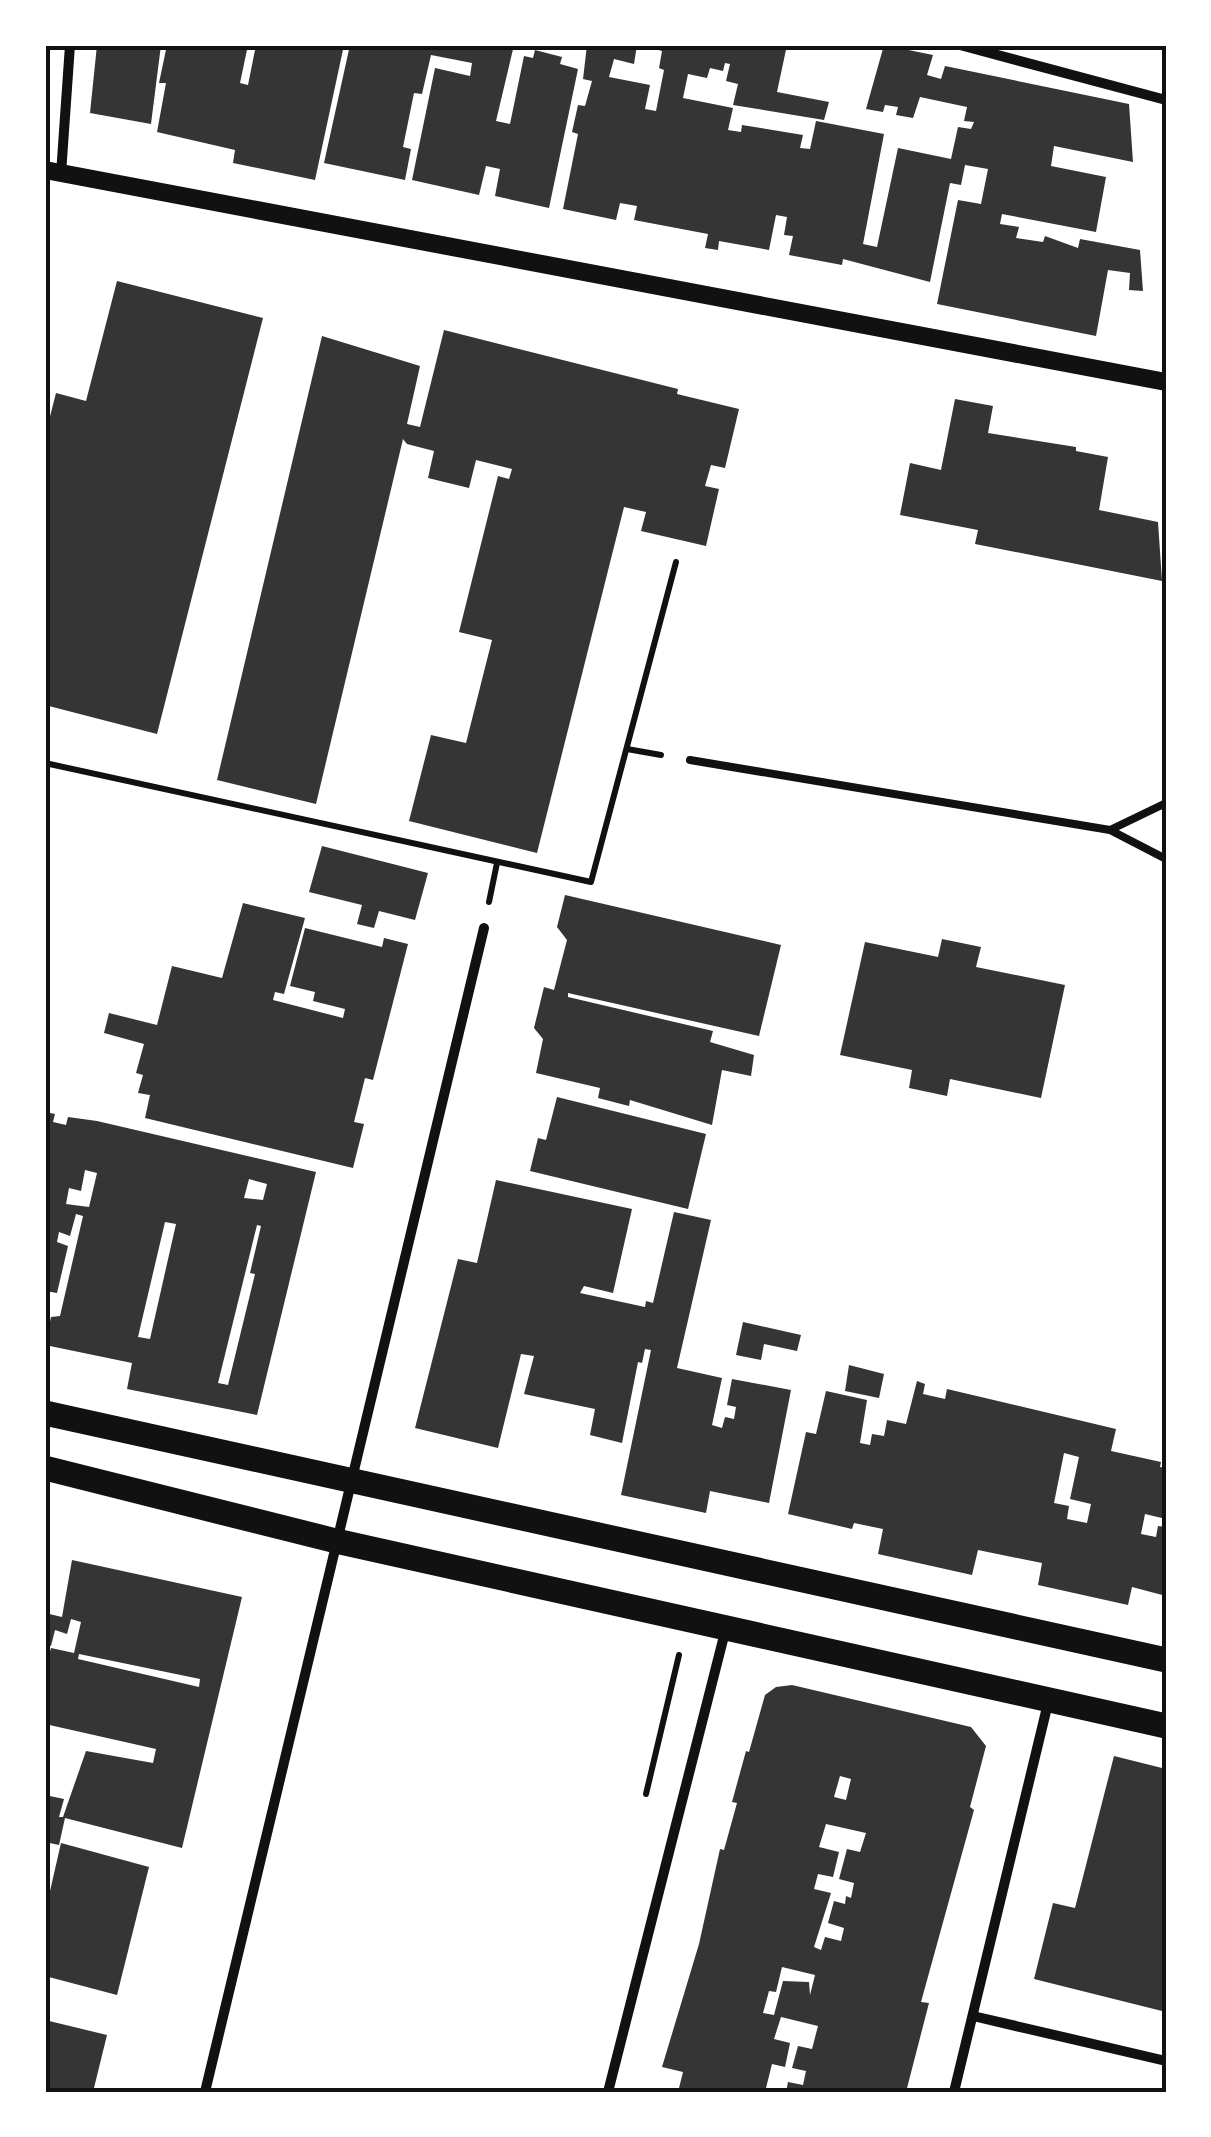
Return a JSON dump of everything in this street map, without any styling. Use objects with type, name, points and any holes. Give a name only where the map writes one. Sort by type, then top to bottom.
[{"type":"main road","points":[[45,1414],[1166,1660]]},
{"type":"main road","points":[[45,1468],[336,1541],[1166,1726]]},
{"type":"street","points":[[70,45],[53,172],[1166,382]]},
{"type":"street","points":[[960,45],[1166,100]]},
{"type":"street","points":[[206,2092],[484,928]]},
{"type":"street","points":[[608,2092],[726,1626]]},
{"type":"street","points":[[954,2092],[1049,1698]]},
{"type":"street","points":[[973,2016],[1166,2061]]},
{"type":"lane","points":[[690,760],[1110,830],[1166,859]]},
{"type":"lane","points":[[1110,830],[1166,803]]},
{"type":"path","points":[[45,763],[592,882],[676,562]]},
{"type":"path","points":[[644,1804],[680,1650]]},
{"type":"building","points":[[97,45],[161,45],[151,124],[90,113]]},
{"type":"building","points":[[167,45],[248,45],[240,83],[248,85],[256,45],[344,45],[315,180],[233,163],[235,150],[157,132],[166,83],[159,83]]},
{"type":"building","points":[[350,45],[514,45],[496,121],[510,124],[524,56],[533,58],[535,50],[562,57],[560,64],[578,69],[549,208],[495,196],[500,169],[486,166],[479,195],[412,180],[435,68],[470,76],[472,63],[431,55],[422,94],[414,93],[403,147],[411,149],[405,180],[324,163]]},
{"type":"building","points":[[587,45],[637,45],[634,64],[614,59],[609,77],[650,85],[645,109],[656,111],[664,70],[659,68],[662,51],[641,45],[787,45],[777,92],[829,102],[824,120],[733,105],[738,84],[726,81],[730,64],[725,63],[723,71],[710,68],[707,78],[688,74],[683,98],[733,108],[728,130],[741,132],[742,125],[803,135],[800,148],[810,149],[816,121],[884,134],[863,244],[877,247],[898,148],[951,159],[958,127],[971,129],[974,122],[964,121],[967,107],[920,97],[913,118],[896,115],[898,107],[885,105],[883,112],[866,109],[884,45],[933,55],[927,75],[941,79],[945,66],[1129,104],[1133,162],[1054,146],[1051,166],[1106,177],[1096,232],[1002,214],[1000,224],[1019,227],[1016,238],[1043,242],[1045,236],[1078,248],[1080,239],[1140,250],[1143,291],[1129,290],[1130,273],[1108,270],[1096,336],[937,304],[958,200],[981,204],[988,169],[965,165],[961,185],[950,183],[930,282],[843,259],[842,265],[789,255],[793,236],[784,235],[787,217],[776,215],[769,250],[719,241],[718,250],[705,248],[708,234],[634,220],[637,206],[620,203],[616,220],[563,209],[578,134],[572,132],[578,105],[585,106],[592,81],[583,79]]},
{"type":"building","points":[[117,281],[263,318],[157,734],[45,705],[45,436],[56,393],[86,401]]},
{"type":"building","points":[[444,330],[678,389],[677,394],[739,409],[725,468],[711,465],[705,486],[719,489],[706,546],[641,531],[646,512],[624,507],[537,853],[409,821],[431,735],[466,743],[492,640],[459,632],[498,476],[509,479],[512,469],[476,460],[469,488],[428,478],[434,451],[407,444],[403,439],[316,804],[217,780],[322,336],[420,366],[407,424],[420,427]]},
{"type":"building","points":[[955,399],[993,406],[988,433],[1076,447],[1076,451],[1108,457],[1099,510],[1158,522],[1162,581],[975,544],[978,530],[900,515],[910,463],[941,470]]},
{"type":"building","points":[[322,846],[428,873],[415,920],[379,911],[374,928],[357,924],[362,905],[309,892]]},
{"type":"building","points":[[565,895],[781,945],[759,1036],[568,993],[568,997],[713,1031],[710,1042],[754,1055],[751,1076],[722,1070],[712,1125],[630,1100],[629,1106],[598,1098],[600,1088],[536,1073],[543,1039],[534,1028],[544,987],[554,990],[567,940],[557,927]]},
{"type":"building","points":[[243,903],[305,918],[284,994],[275,992],[273,1000],[343,1018],[345,1009],[313,1001],[315,992],[290,986],[305,928],[382,947],[384,938],[408,944],[373,1080],[365,1078],[354,1122],[364,1124],[353,1168],[145,1118],[150,1095],[138,1093],[143,1075],[136,1073],[144,1044],[104,1033],[109,1013],[157,1025],[172,966],[222,978]]},
{"type":"building","points":[[942,939],[981,947],[976,967],[1065,985],[1041,1098],[950,1079],[947,1096],[909,1088],[912,1070],[840,1055],[865,942],[938,957]]},
{"type":"building","points":[[557,1097],[706,1134],[688,1209],[530,1171],[538,1138],[546,1140]]},
{"type":"building","points":[[45,1112],[55,1114],[53,1122],[66,1125],[68,1117],[97,1121],[316,1172],[257,1415],[127,1389],[132,1363],[45,1345],[51,1317],[60,1316],[83,1216],[76,1214],[70,1236],[59,1232],[57,1242],[68,1246],[57,1293],[45,1291]],"holes":[[[85,1170],[97,1173],[89,1207],[66,1204],[69,1188],[81,1191]],[[249,1179],[267,1184],[263,1200],[244,1198]],[[165,1222],[176,1224],[150,1339],[138,1337]],[[257,1225],[261,1226],[250,1273],[255,1274],[228,1385],[218,1383]]]},
{"type":"building","points":[[496,1180],[632,1209],[613,1293],[584,1286],[580,1293],[645,1307],[646,1301],[653,1303],[674,1212],[711,1220],[677,1368],[722,1378],[712,1425],[722,1428],[725,1417],[734,1419],[736,1407],[727,1405],[732,1379],[791,1390],[769,1503],[710,1491],[706,1513],[621,1495],[651,1350],[645,1349],[642,1363],[638,1362],[622,1443],[590,1435],[595,1409],[524,1394],[534,1356],[521,1354],[498,1448],[415,1428],[458,1259],[477,1263]]},
{"type":"building","points":[[743,1322],[801,1335],[797,1351],[764,1344],[761,1360],[736,1355]]},
{"type":"building","points":[[849,1365],[884,1374],[879,1398],[845,1391]]},
{"type":"building","points":[[917,1381],[925,1384],[923,1394],[945,1399],[947,1389],[1116,1429],[1111,1451],[1161,1462],[1160,1467],[1166,1468],[1166,1519],[1145,1514],[1141,1534],[1156,1537],[1158,1526],[1166,1527],[1166,1596],[1132,1587],[1128,1605],[1038,1585],[1042,1563],[978,1550],[972,1575],[878,1554],[883,1529],[854,1523],[852,1529],[788,1514],[806,1432],[816,1434],[826,1391],[867,1400],[860,1443],[870,1445],[872,1434],[884,1436],[887,1420],[906,1424]],"holes":[[[1064,1453],[1079,1457],[1070,1499],[1091,1504],[1087,1523],[1067,1519],[1069,1506],[1054,1503]]]},
{"type":"building","points":[[72,1560],[242,1597],[182,1848],[65,1818],[59,1845],[45,1842],[45,1795],[64,1799],[59,1817],[63,1817],[86,1751],[153,1763],[156,1749],[45,1724],[45,1670],[51,1648],[74,1653],[81,1622],[71,1619],[67,1634],[55,1630],[51,1646],[45,1645],[45,1613],[62,1617]],"holes":[[[79,1654],[200,1679],[199,1687],[78,1659]]]},
{"type":"building","points":[[792,1685],[971,1727],[986,1746],[970,1807],[974,1810],[921,2002],[929,2003],[906,2092],[786,2092],[788,2082],[803,2085],[806,2071],[792,2068],[798,2046],[812,2049],[818,2026],[781,2017],[774,2039],[790,2043],[785,2067],[772,2064],[765,2092],[678,2092],[683,2072],[662,2067],[699,1944],[720,1849],[724,1850],[737,1803],[732,1802],[746,1751],[749,1752],[765,1695],[776,1687]],"holes":[[[840,1776],[851,1779],[846,1800],[834,1797]],[[826,1824],[866,1833],[860,1852],[847,1849],[839,1879],[854,1883],[851,1898],[846,1896],[845,1904],[834,1901],[828,1923],[844,1928],[841,1941],[825,1937],[821,1950],[814,1947],[831,1893],[814,1889],[818,1874],[833,1877],[839,1852],[819,1847]],[[782,1967],[815,1975],[810,1995],[809,1982],[783,1981],[774,2015],[763,2013],[769,1991],[776,1992]]]},
{"type":"building","points":[[1114,1756],[1166,1769],[1166,2012],[1034,1979],[1053,1903],[1075,1908]]},
{"type":"building","points":[[61,1843],[149,1867],[117,1995],[45,1976],[45,1913]]},
{"type":"building","points":[[45,2020],[107,2035],[93,2092],[45,2092]]}]
